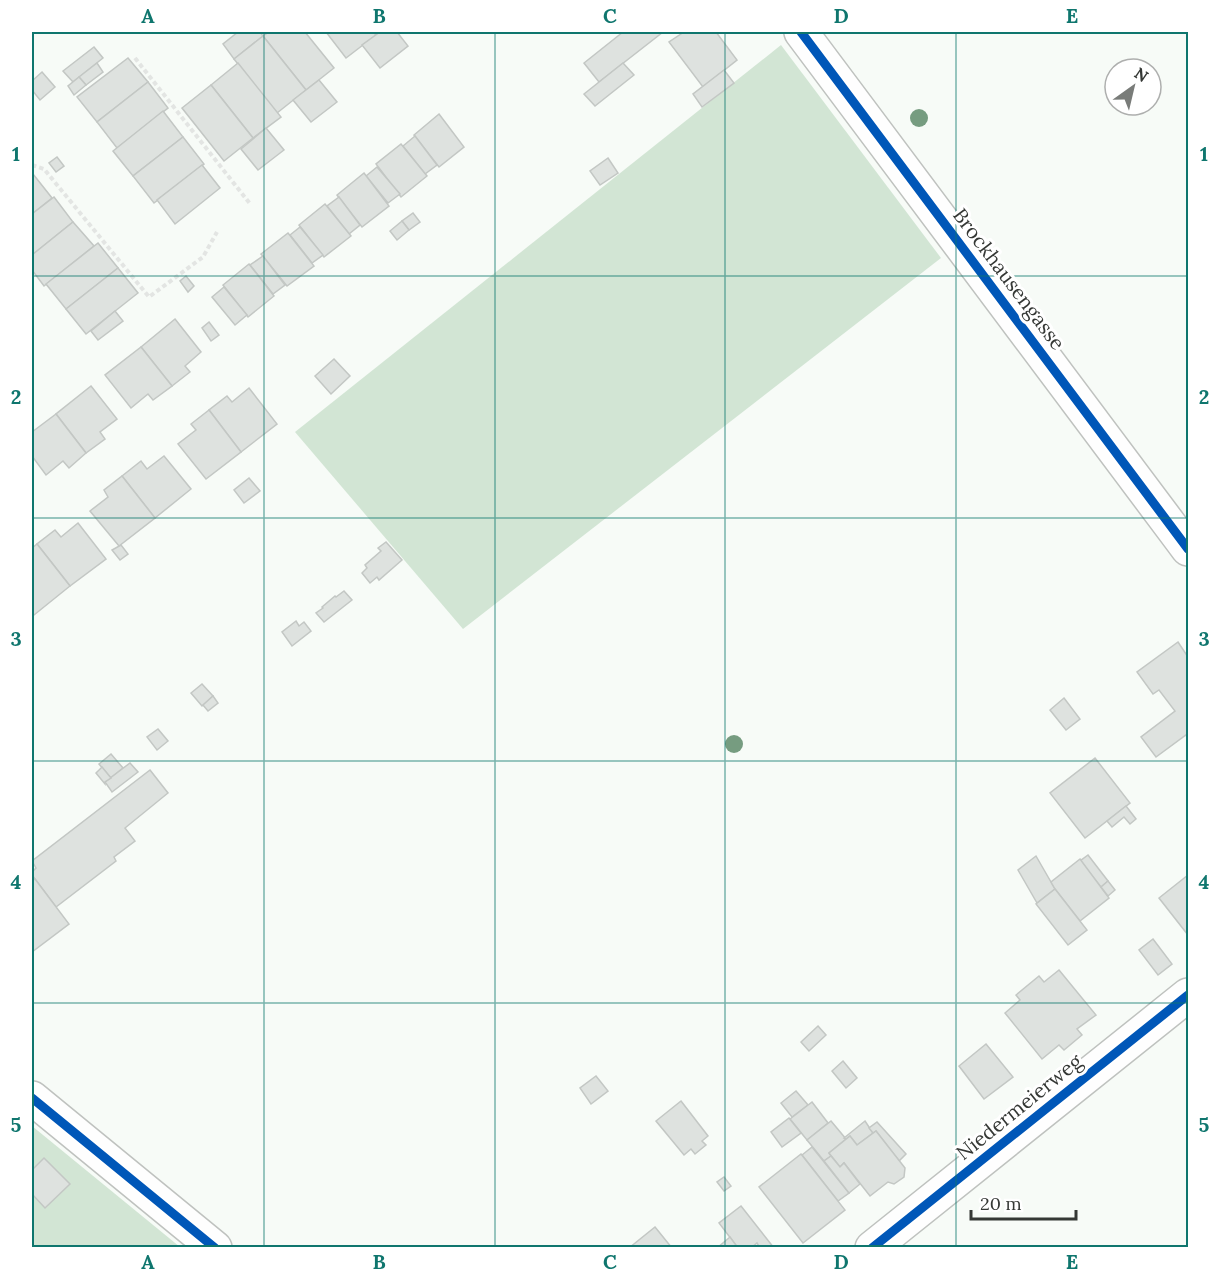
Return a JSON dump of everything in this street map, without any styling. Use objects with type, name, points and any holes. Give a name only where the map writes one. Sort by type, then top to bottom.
[{"type":"street","name":"Brockhausengasse","points":[[801,32],[1188,549]]},
{"type":"street","name":"Niedermeierweg","points":[[872,1248],[1188,995]]},
{"type":"street","points":[[32,1098],[215,1248]]},
{"type":"path","points":[[135,57],[251,205]]},
{"type":"path","points":[[32,165],[44,169],[149,297],[203,257],[217,232]]},
{"type":"green space","points":[[781,45],[941,258],[463,629],[295,432]]},
{"type":"green space","points":[[32,1126],[180,1247],[32,1247]]},
{"type":"building","points":[[238,32],[260,32],[263,36],[234,59],[223,44]]},
{"type":"building","points":[[269,32],[305,32],[334,68],[306,90],[263,36]]},
{"type":"building","points":[[326,32],[373,32],[376,35],[346,58]]},
{"type":"building","points":[[380,32],[397,32],[408,46],[380,68],[362,45]]},
{"type":"building","points":[[623,32],[663,32],[599,82],[584,63]]},
{"type":"building","points":[[684,32],[716,32],[737,60],[703,87],[669,42]]},
{"type":"building","points":[[263,36],[306,90],[277,113],[234,59]]},
{"type":"building","points":[[94,47],[103,58],[73,82],[63,71]]},
{"type":"building","points":[[128,58],[148,82],[97,122],[77,97]]},
{"type":"building","points":[[97,63],[103,72],[86,85],[79,77]]},
{"type":"building","points":[[238,63],[281,117],[253,138],[211,85]]},
{"type":"building","points":[[623,63],[634,75],[595,106],[584,94]]},
{"type":"building","points":[[724,70],[734,83],[702,107],[693,94]]},
{"type":"building","points":[[42,72],[55,87],[40,100],[32,90],[32,81]]},
{"type":"building","points":[[79,77],[86,85],[74,95],[68,86]]},
{"type":"building","points":[[319,80],[337,102],[311,122],[293,100]]},
{"type":"building","points":[[148,82],[168,108],[117,148],[97,122]]},
{"type":"building","points":[[211,85],[253,138],[224,161],[182,108]]},
{"type":"building","points":[[163,111],[183,137],[133,176],[113,151]]},
{"type":"building","points":[[439,114],[464,147],[439,167],[414,135]]},
{"type":"building","points":[[266,128],[284,150],[258,170],[241,149]]},
{"type":"building","points":[[415,136],[437,165],[425,174],[403,146]]},
{"type":"building","points":[[183,137],[204,164],[154,203],[133,176]]},
{"type":"building","points":[[401,144],[427,176],[401,197],[376,164]]},
{"type":"building","points":[[57,157],[64,166],[56,172],[49,163]]},
{"type":"building","points":[[608,158],[618,173],[600,185],[590,171]]},
{"type":"building","points":[[202,165],[220,188],[175,224],[157,200]]},
{"type":"building","points":[[377,167],[400,194],[388,203],[366,176]]},
{"type":"building","points":[[364,173],[389,206],[362,227],[337,195]]},
{"type":"building","points":[[33,174],[52,198],[32,214],[32,176]]},
{"type":"building","points":[[54,197],[73,222],[32,255],[32,214]]},
{"type":"building","points":[[339,197],[360,225],[349,234],[327,206]]},
{"type":"building","points":[[325,204],[351,236],[324,257],[299,225]]},
{"type":"building","points":[[413,213],[420,222],[409,230],[402,221]]},
{"type":"building","points":[[402,221],[409,230],[397,240],[390,231]]},
{"type":"building","points":[[73,222],[94,246],[44,286],[32,270],[32,255]]},
{"type":"building","points":[[300,227],[323,255],[312,263],[290,235]]},
{"type":"building","points":[[288,233],[314,266],[287,286],[261,254]]},
{"type":"building","points":[[98,243],[118,268],[66,309],[46,284]]},
{"type":"building","points":[[263,256],[285,285],[273,294],[250,265]]},
{"type":"building","points":[[249,264],[274,296],[248,317],[223,285]]},
{"type":"building","points":[[118,268],[138,293],[86,334],[66,309]]},
{"type":"building","points":[[186,276],[194,286],[188,292],[180,281]]},
{"type":"building","points":[[224,287],[247,315],[235,325],[212,297]]},
{"type":"building","points":[[115,311],[123,321],[98,340],[91,331]]},
{"type":"building","points":[[175,319],[201,352],[185,366],[190,372],[172,386],[141,347]]},
{"type":"building","points":[[209,322],[219,335],[211,341],[202,328]]},
{"type":"building","points":[[141,347],[172,386],[153,400],[148,394],[131,408],[105,375]]},
{"type":"building","points":[[334,359],[350,376],[331,394],[315,376]]},
{"type":"building","points":[[91,386],[117,419],[100,432],[105,439],[86,453],[56,414]]},
{"type":"building","points":[[249,388],[277,424],[241,452],[209,410],[227,396],[232,402]]},
{"type":"building","points":[[209,410],[241,452],[206,479],[178,444],[196,430],[191,424]]},
{"type":"building","points":[[56,414],[86,453],[69,468],[63,461],[46,475],[32,456],[32,432]]},
{"type":"building","points":[[164,456],[191,489],[155,518],[122,476],[141,461],[147,469]]},
{"type":"building","points":[[122,476],[155,518],[119,546],[90,511],[108,497],[104,490]]},
{"type":"building","points":[[249,478],[260,491],[244,503],[234,490]]},
{"type":"building","points":[[78,523],[106,559],[70,586],[37,544],[55,530],[61,537]]},
{"type":"building","points":[[386,542],[402,560],[379,580],[377,577],[370,583],[362,573],[367,568],[365,565],[381,551],[378,548]]},
{"type":"building","points":[[37,544],[70,586],[34,615],[32,612],[32,548]]},
{"type":"building","points":[[121,545],[128,554],[120,560],[112,550]]},
{"type":"building","points":[[344,591],[352,600],[324,622],[316,613]]},
{"type":"building","points":[[296,621],[299,626],[304,622],[311,631],[292,646],[282,632]]},
{"type":"building","points":[[1178,642],[1188,657],[1188,739],[1186,735],[1156,757],[1141,737],[1175,711],[1159,690],[1153,694],[1137,672]]},
{"type":"building","points":[[202,684],[213,696],[202,706],[191,693]]},
{"type":"building","points":[[213,696],[218,703],[208,711],[203,705]]},
{"type":"building","points":[[1064,698],[1080,719],[1066,730],[1050,710]]},
{"type":"building","points":[[158,729],[168,741],[157,750],[147,737]]},
{"type":"building","points":[[111,754],[123,768],[111,778],[99,764]]},
{"type":"building","points":[[1095,758],[1130,803],[1085,838],[1050,793]]},
{"type":"building","points":[[130,763],[138,772],[112,792],[105,782]]},
{"type":"building","points":[[102,767],[111,778],[105,784],[96,773]]},
{"type":"building","points":[[150,770],[168,793],[125,828],[135,841],[114,857],[116,861],[56,907],[32,875],[36,868],[32,861]]},
{"type":"building","points":[[1126,806],[1136,819],[1130,824],[1124,817],[1112,827],[1107,821]]},
{"type":"building","points":[[1088,855],[1108,881],[1101,887],[1080,861]]},
{"type":"building","points":[[1036,856],[1055,889],[1037,903],[1018,870]]},
{"type":"building","points":[[1080,859],[1109,898],[1080,921],[1051,882]]},
{"type":"building","points":[[1188,875],[1188,935],[1159,898]]},
{"type":"building","points":[[35,879],[69,924],[32,952],[32,881]]},
{"type":"building","points":[[1108,881],[1115,890],[1108,896],[1101,887]]},
{"type":"building","points":[[1055,889],[1087,930],[1068,945],[1036,904]]},
{"type":"building","points":[[1153,939],[1172,964],[1158,975],[1139,950]]},
{"type":"building","points":[[1059,970],[1096,1015],[1077,1029],[1082,1035],[1064,1050],[1059,1045],[1042,1059],[1005,1013],[1020,1000],[1016,995],[1039,976],[1044,982]]},
{"type":"building","points":[[818,1026],[826,1035],[809,1051],[801,1042]]},
{"type":"building","points":[[986,1044],[1013,1077],[984,1099],[959,1066]]},
{"type":"building","points":[[843,1061],[857,1078],[846,1088],[832,1071]]},
{"type":"building","points":[[596,1076],[608,1091],[591,1104],[580,1088]]},
{"type":"building","points":[[796,1091],[808,1105],[792,1117],[781,1103]]},
{"type":"building","points":[[681,1101],[708,1136],[702,1141],[706,1145],[695,1154],[691,1149],[684,1155],[656,1121]]},
{"type":"building","points":[[812,1102],[828,1123],[807,1140],[790,1119]]},
{"type":"building","points":[[789,1118],[801,1133],[782,1147],[771,1132]]},
{"type":"building","points":[[831,1121],[846,1139],[829,1153],[831,1156],[824,1161],[807,1140]]},
{"type":"building","points":[[865,1121],[873,1133],[857,1145],[850,1136],[844,1138]]},
{"type":"building","points":[[877,1122],[906,1154],[899,1161],[876,1131],[873,1133],[869,1128]]},
{"type":"building","points":[[876,1131],[905,1168],[904,1177],[894,1184],[888,1182],[870,1196],[844,1163],[840,1167],[829,1153],[850,1136],[857,1145]]},
{"type":"building","points":[[812,1147],[849,1193],[838,1201],[802,1155]]},
{"type":"building","points":[[801,1154],[845,1210],[803,1243],[759,1187]]},
{"type":"building","points":[[831,1156],[840,1167],[844,1163],[860,1184],[849,1193],[824,1161]]},
{"type":"building","points":[[44,1158],[70,1184],[45,1208],[32,1194],[32,1170]]},
{"type":"building","points":[[724,1177],[731,1186],[724,1191],[717,1182]]},
{"type":"building","points":[[741,1206],[774,1248],[760,1248],[757,1243],[751,1248],[738,1248],[719,1223]]},
{"type":"building","points":[[655,1227],[672,1248],[629,1248]]},
{"type":"building","points":[[730,1237],[738,1248],[717,1248]]},
{"type":"cycle path","points":[[801,32],[1188,549]]},
{"type":"cycle path","points":[[872,1248],[1188,995]]},
{"type":"cycle path","points":[[32,1098],[215,1248]]}]
